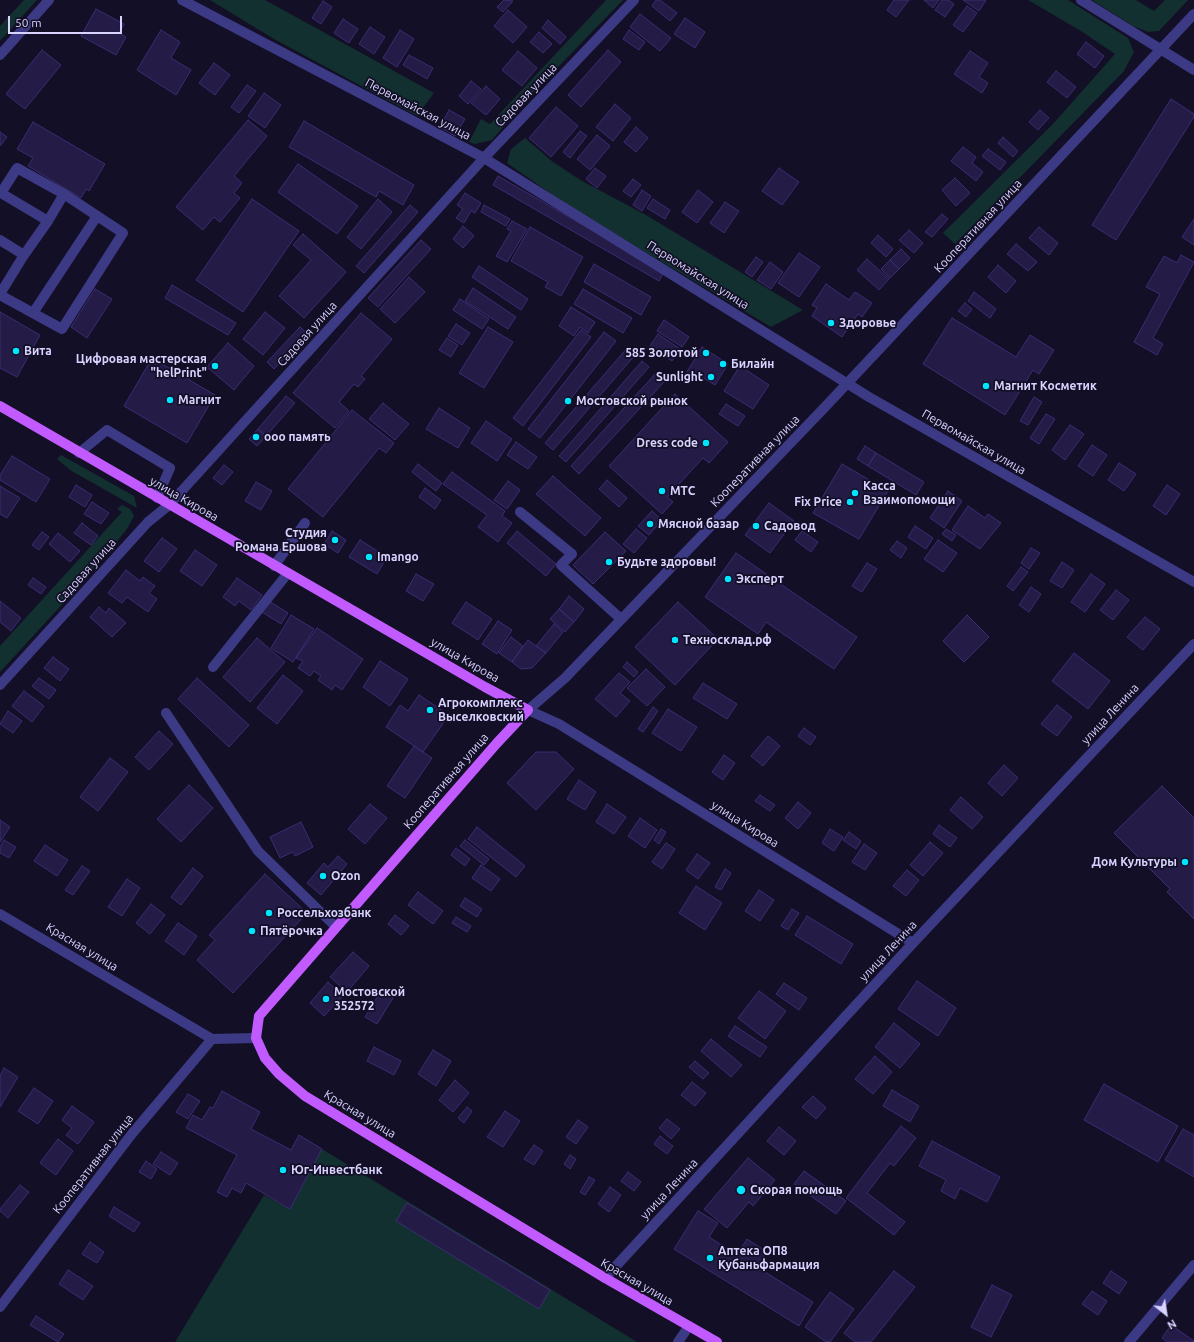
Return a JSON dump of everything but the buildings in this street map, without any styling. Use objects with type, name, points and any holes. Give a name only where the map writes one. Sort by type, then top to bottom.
[{"type":"main road","name":"улица Кирова","points":[[0,406],[274,566],[528,710]]},
{"type":"main road","name":"Кооперативная улица","points":[[256,1038],[260,1016],[497,743],[528,710]]},
{"type":"main road","name":"Красная улица","points":[[256,1038],[265,1058],[280,1074],[305,1096],[605,1278],[717,1342]]},
{"type":"street","points":[[0,55],[49,0]]},
{"type":"street","name":"Первомайская улица","points":[[182,0],[484,158],[876,401],[1194,582]]},
{"type":"street","name":"Садовая улица","points":[[0,685],[148,522],[169,505],[484,158],[634,0]]},
{"type":"street","points":[[1081,0],[1194,70]]},
{"type":"street","name":"Кооперативная улица","points":[[528,710],[565,678],[994,229],[1194,14]]},
{"type":"street","points":[[48,221],[1,194],[17,168],[64,194],[123,233],[62,329],[0,295],[24,255],[48,221],[64,194]]},
{"type":"street","points":[[33,313],[97,216]]},
{"type":"street","points":[[0,240],[24,255]]},
{"type":"street","points":[[80,453],[107,430],[170,468],[157,498]]},
{"type":"street","points":[[520,512],[572,554],[561,565],[621,619]]},
{"type":"street","points":[[274,566],[304,523]]},
{"type":"street","points":[[213,666],[288,573]]},
{"type":"street","name":"улица Ленина","points":[[605,1278],[913,943],[1194,644]]},
{"type":"street","name":"улица Кирова","points":[[528,710],[559,724],[913,943]]},
{"type":"street","points":[[166,713],[258,852],[336,927]]},
{"type":"street","name":"Красная улица","points":[[0,914],[212,1039]]},
{"type":"street","points":[[212,1039],[256,1038]]},
{"type":"street","name":"Кооперативная улица","points":[[0,1308],[131,1135],[212,1039]]},
{"type":"street","points":[[1129,1342],[1194,1265]]},
{"type":"street","points":[[678,1342],[689,1326]]},
{"type":"green space","points":[[24,0],[37,0],[0,41],[0,26]]},
{"type":"green space","points":[[210,0],[265,0],[434,93],[417,116],[274,39]]},
{"type":"green space","points":[[606,0],[623,0],[526,100],[492,140],[475,144],[469,142],[481,119],[490,124]]},
{"type":"green space","points":[[1028,0],[1068,0],[1128,38],[1134,52],[1124,71],[955,244],[943,233],[1053,124],[1115,54],[1081,31]]},
{"type":"green space","points":[[1092,0],[1136,0],[1154,11],[1165,0],[1188,0],[1159,31],[1148,32],[1133,26]]},
{"type":"green space","points":[[525,138],[553,162],[582,181],[646,215],[803,310],[771,327],[570,207],[507,163],[511,149]]},
{"type":"green space","points":[[61,455],[134,496],[137,508],[70,470],[57,459]]},
{"type":"green space","points":[[122,505],[130,509],[134,516],[127,529],[80,585],[0,672],[0,646],[122,512],[117,509]]},
{"type":"green space","points":[[322,1149],[637,1342],[175,1342],[264,1195],[290,1209]]},
{"type":"place","name":"Здоровье","points":[[831,323]]},
{"type":"place","name":"Вита","points":[[16,351]]},
{"type":"place","name":"585 Золотой","points":[[706,353]]},
{"type":"place","name":"Билайн","points":[[723,364]]},
{"type":"place","name":"Цифровая мастерская \"helPrint\"","points":[[215,366]]},
{"type":"place","name":"Sunlight","points":[[711,377]]},
{"type":"place","name":"Магнит Косметик","points":[[986,386]]},
{"type":"place","name":"Магнит","points":[[170,400]]},
{"type":"place","name":"Мостовской рынок","points":[[568,401]]},
{"type":"place","name":"ооо память","points":[[256,437]]},
{"type":"place","name":"Dress code","points":[[706,443]]},
{"type":"place","name":"МТС","points":[[662,491]]},
{"type":"place","name":"Касса Взаимопомощи","points":[[855,493]]},
{"type":"place","name":"Fix Price","points":[[850,502]]},
{"type":"place","name":"Мясной базар","points":[[650,524]]},
{"type":"place","name":"Садовод","points":[[756,526]]},
{"type":"place","name":"Студия Романа Ершова","points":[[335,540]]},
{"type":"place","name":"Imango","points":[[369,557]]},
{"type":"place","name":"Будьте здоровы!","points":[[609,562]]},
{"type":"place","name":"Эксперт","points":[[728,579]]},
{"type":"place","name":"Техносклад.рф","points":[[675,640]]},
{"type":"place","name":"Агрокомплекс Выселковский","points":[[430,710]]},
{"type":"place","name":"Дом Культуры","points":[[1185,862]]},
{"type":"place","name":"Ozon","points":[[323,876]]},
{"type":"place","name":"Россельхозбанк","points":[[269,913]]},
{"type":"place","name":"Пятёрочка","points":[[252,931]]},
{"type":"place","name":"Мостовской 352572","points":[[326,999]]},
{"type":"place","name":"Юг-Инвестбанк","points":[[283,1170]]},
{"type":"place","name":"Скорая помощь","points":[[741,1190]]},
{"type":"place","name":"Аптека ОП8 Кубаньфармация","points":[[710,1258]]}]
